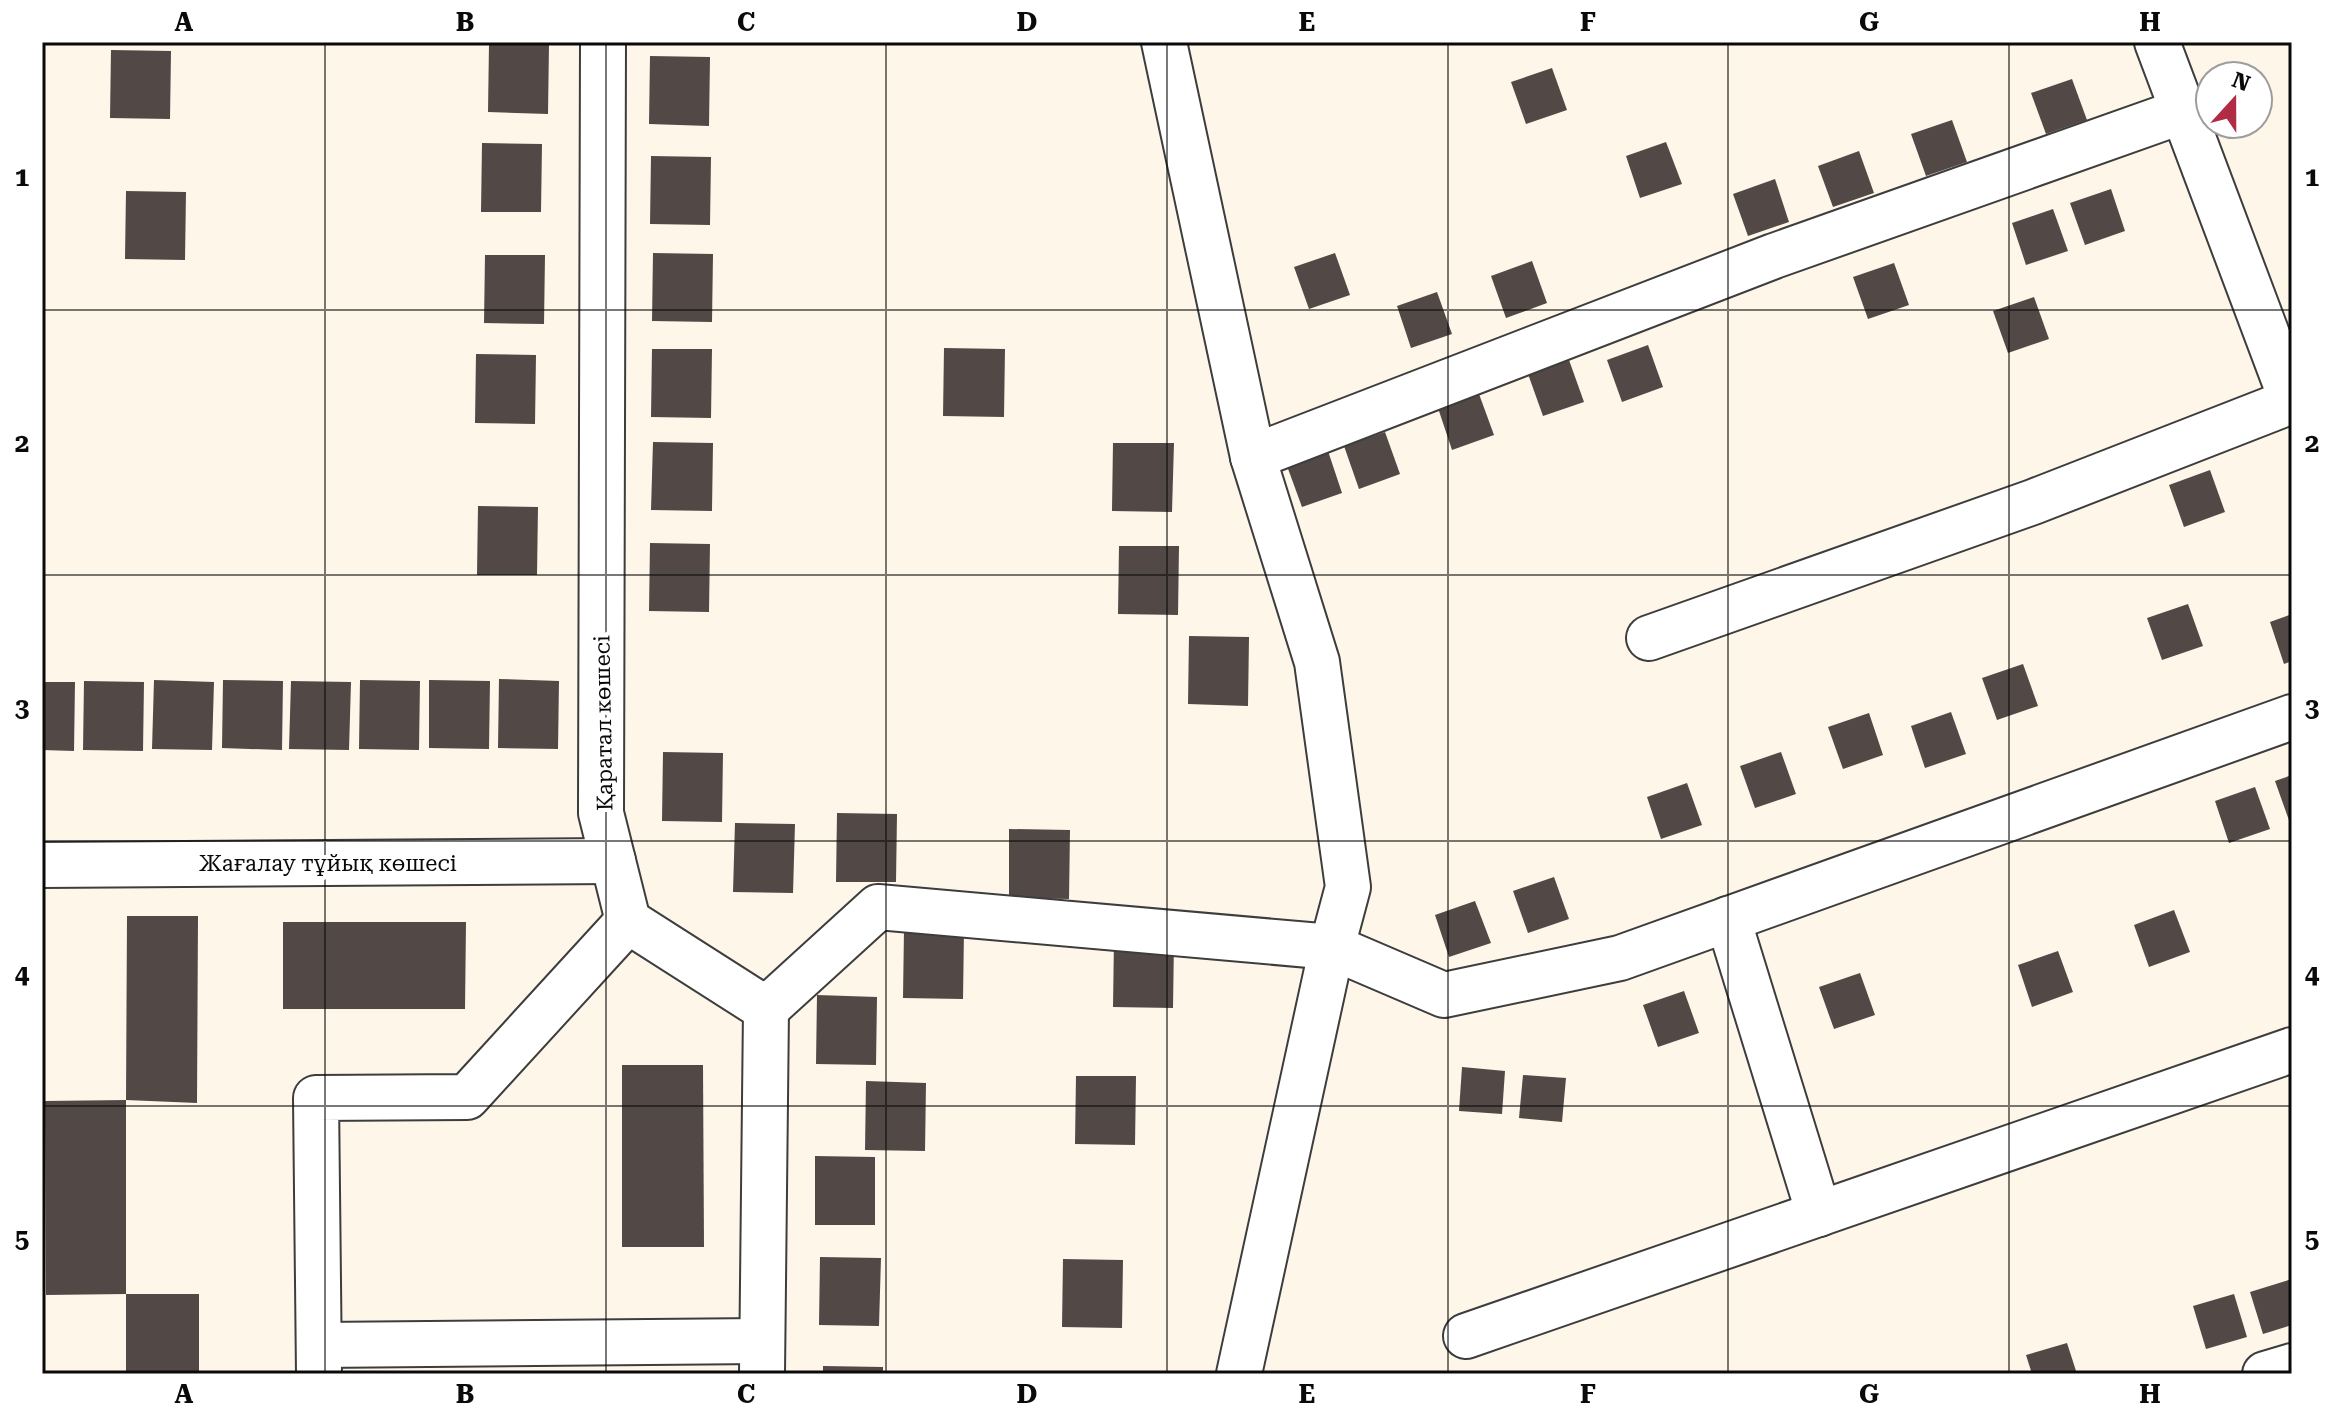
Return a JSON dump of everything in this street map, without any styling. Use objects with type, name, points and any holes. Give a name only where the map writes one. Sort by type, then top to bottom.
[{"type":"street","name":"Қаратал көшесі","points":[[603,42],[601,813],[628,921]]},
{"type":"street","points":[[1164,42],[1253,457],[1317,662],[1348,887],[1332,947],[1239,1374]]},
{"type":"street","points":[[1649,638],[2033,502],[2292,401],[2157,42]]},
{"type":"street","points":[[1253,457],[1774,256],[2183,111]]},
{"type":"street","points":[[766,1009],[628,921],[467,1097],[316,1098],[319,1360],[762,1357],[766,1009],[878,907],[1332,947],[1444,995],[1620,958],[2292,717]]},
{"type":"street","name":"Жағалау тұйық көшесі","points":[[42,865],[613,861]]},
{"type":"street","points":[[1728,919],[1819,1214]]},
{"type":"street","points":[[1466,1336],[2292,1050]]},
{"type":"street","points":[[2265,1374],[2292,1366]]},
{"type":"building","points":[[489,44],[549,45],[548,114],[488,112]]},
{"type":"building","points":[[111,50],[171,51],[170,119],[110,118]]},
{"type":"building","points":[[650,56],[710,57],[709,126],[649,124]]},
{"type":"building","points":[[1552,68],[1567,110],[1526,124],[1511,82]]},
{"type":"building","points":[[2072,79],[2087,120],[2046,134],[2031,93]]},
{"type":"building","points":[[1952,120],[1967,162],[1926,176],[1911,134]]},
{"type":"building","points":[[1666,142],[1682,184],[1640,198],[1626,156]]},
{"type":"building","points":[[482,143],[542,144],[541,212],[481,212]]},
{"type":"building","points":[[1859,151],[1874,193],[1833,207],[1818,166]]},
{"type":"building","points":[[651,156],[711,157],[710,225],[650,224]]},
{"type":"building","points":[[1775,179],[1789,222],[1748,236],[1733,194]]},
{"type":"building","points":[[2111,189],[2125,231],[2085,245],[2070,203]]},
{"type":"building","points":[[126,191],[186,192],[185,260],[125,259]]},
{"type":"building","points":[[2053,209],[2068,251],[2026,265],[2012,223]]},
{"type":"building","points":[[653,253],[713,254],[712,322],[652,321]]},
{"type":"building","points":[[1335,253],[1350,295],[1309,309],[1294,267]]},
{"type":"building","points":[[485,255],[545,255],[544,324],[484,323]]},
{"type":"building","points":[[1532,261],[1547,303],[1506,318],[1491,276]]},
{"type":"building","points":[[1894,263],[1909,305],[1868,319],[1853,277]]},
{"type":"building","points":[[1437,292],[1452,334],[1411,348],[1397,306]]},
{"type":"building","points":[[2034,297],[2049,339],[2008,353],[1993,311]]},
{"type":"building","points":[[1648,345],[1663,387],[1622,402],[1607,360]]},
{"type":"building","points":[[944,348],[1005,349],[1004,417],[943,416]]},
{"type":"building","points":[[652,349],[712,349],[711,418],[651,417]]},
{"type":"building","points":[[476,354],[536,355],[535,424],[475,423]]},
{"type":"building","points":[[1569,360],[1584,402],[1543,416],[1528,374]]},
{"type":"building","points":[[1479,394],[1494,435],[1452,450],[1438,408]]},
{"type":"building","points":[[1385,432],[1400,474],[1359,489],[1344,446]]},
{"type":"building","points":[[653,442],[713,443],[712,511],[651,510]]},
{"type":"building","points":[[1113,443],[1174,443],[1172,512],[1112,511]]},
{"type":"building","points":[[1328,451],[1342,493],[1302,507],[1287,466]]},
{"type":"building","points":[[2210,470],[2225,512],[2184,527],[2169,485]]},
{"type":"building","points":[[478,506],[538,507],[537,575],[477,575]]},
{"type":"building","points":[[650,543],[710,544],[709,612],[649,611]]},
{"type":"building","points":[[1119,546],[1179,546],[1178,615],[1118,614]]},
{"type":"building","points":[[2188,604],[2203,646],[2162,660],[2147,618]]},
{"type":"building","points":[[2292,614],[2292,661],[2284,664],[2270,622]]},
{"type":"building","points":[[1189,636],[1249,637],[1248,706],[1188,704]]},
{"type":"building","points":[[2023,664],[2038,706],[1997,720],[1982,678]]},
{"type":"building","points":[[499,679],[559,681],[558,749],[498,748]]},
{"type":"building","points":[[154,680],[214,682],[212,750],[152,749]]},
{"type":"building","points":[[223,680],[283,681],[282,750],[222,748]]},
{"type":"building","points":[[360,680],[420,681],[419,750],[359,749]]},
{"type":"building","points":[[429,680],[490,681],[489,749],[429,748]]},
{"type":"building","points":[[84,681],[144,682],[143,751],[83,750]]},
{"type":"building","points":[[291,681],[351,682],[349,750],[289,749]]},
{"type":"building","points":[[42,682],[75,682],[74,751],[42,750]]},
{"type":"building","points":[[1951,712],[1966,754],[1925,768],[1911,726]]},
{"type":"building","points":[[1869,713],[1883,755],[1843,769],[1828,727]]},
{"type":"building","points":[[663,752],[723,753],[722,822],[662,821]]},
{"type":"building","points":[[1781,752],[1796,794],[1755,808],[1740,766]]},
{"type":"building","points":[[2292,775],[2292,822],[2290,823],[2275,781]]},
{"type":"building","points":[[1687,783],[1702,825],[1661,839],[1647,797]]},
{"type":"building","points":[[2255,787],[2270,829],[2229,843],[2215,801]]},
{"type":"building","points":[[837,813],[897,814],[896,882],[836,882]]},
{"type":"building","points":[[735,823],[795,824],[793,893],[733,892]]},
{"type":"building","points":[[1009,829],[1070,830],[1069,899],[1009,898]]},
{"type":"building","points":[[1554,877],[1569,919],[1528,933],[1513,891]]},
{"type":"building","points":[[1475,901],[1491,943],[1449,957],[1435,915]]},
{"type":"building","points":[[2174,910],[2190,952],[2149,967],[2134,925]]},
{"type":"building","points":[[127,916],[198,916],[197,1103],[126,1100]]},
{"type":"building","points":[[283,922],[466,922],[465,1009],[283,1009]]},
{"type":"building","points":[[904,929],[964,930],[963,999],[903,998]]},
{"type":"building","points":[[1114,939],[1174,940],[1173,1008],[1113,1007]]},
{"type":"building","points":[[2058,951],[2073,992],[2032,1007],[2018,965]]},
{"type":"building","points":[[1860,973],[1875,1015],[1834,1029],[1819,987]]},
{"type":"building","points":[[1684,991],[1699,1033],[1658,1047],[1643,1005]]},
{"type":"building","points":[[817,995],[877,997],[876,1065],[816,1064]]},
{"type":"building","points":[[622,1065],[703,1065],[704,1247],[622,1247]]},
{"type":"building","points":[[1462,1067],[1505,1071],[1502,1114],[1459,1111]]},
{"type":"building","points":[[1523,1075],[1566,1078],[1562,1122],[1519,1118]]},
{"type":"building","points":[[1076,1076],[1136,1076],[1135,1145],[1075,1144]]},
{"type":"building","points":[[866,1081],[926,1083],[925,1151],[865,1150]]},
{"type":"building","points":[[126,1100],[126,1294],[46,1295],[45,1101]]},
{"type":"building","points":[[815,1156],[875,1157],[875,1225],[815,1225]]},
{"type":"building","points":[[820,1257],[881,1258],[879,1326],[819,1325]]},
{"type":"building","points":[[1063,1259],[1123,1260],[1122,1328],[1062,1327]]},
{"type":"building","points":[[2292,1279],[2292,1325],[2263,1334],[2250,1292]]},
{"type":"building","points":[[126,1294],[199,1294],[199,1374],[126,1374]]},
{"type":"building","points":[[2234,1294],[2247,1337],[2206,1349],[2193,1306]]},
{"type":"building","points":[[2067,1343],[2077,1374],[2032,1374],[2026,1355]]},
{"type":"building","points":[[823,1366],[883,1367],[883,1374],[823,1374]]}]
